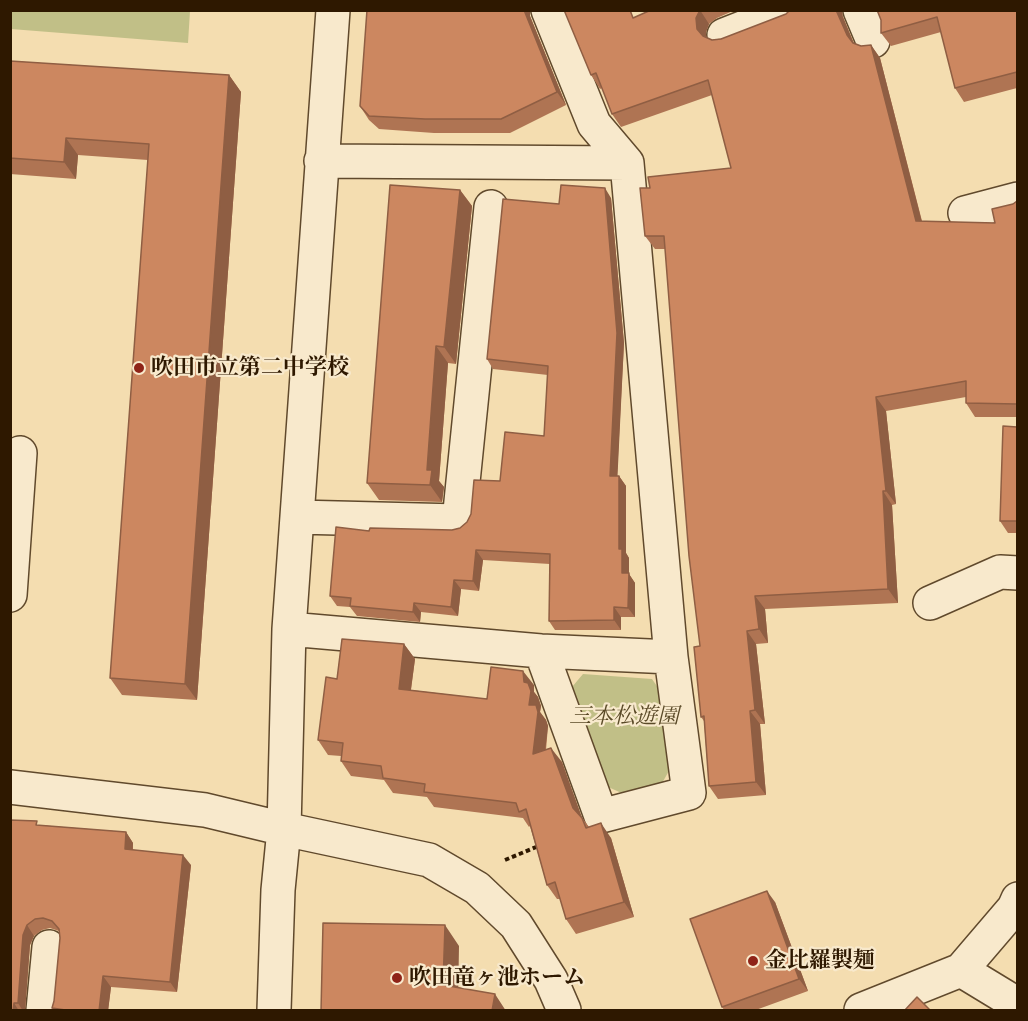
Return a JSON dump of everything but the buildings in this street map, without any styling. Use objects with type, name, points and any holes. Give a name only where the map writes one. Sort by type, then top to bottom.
[{"type":"street","points":[[274,1011],[278,890],[284,829],[289,629],[333,10]]},
{"type":"street","points":[[541,651],[601,816],[689,793],[671,657],[627,163],[594,124],[548,10]]},
{"type":"street","points":[[724,35],[788,10]]},
{"type":"street","points":[[860,10],[873,41]]},
{"type":"street","points":[[321,161],[627,163]]},
{"type":"street","points":[[965,213],[1017,199]]},
{"type":"street","points":[[297,517],[459,521],[490,207]]},
{"type":"street","points":[[10,596],[20,453]]},
{"type":"street","points":[[930,603],[1000,572],[1017,573]]},
{"type":"street","points":[[289,629],[541,651],[671,657]]},
{"type":"street","points":[[10,787],[205,810],[429,860],[477,888],[516,925],[551,980],[564,1011]]},
{"type":"street","points":[[861,1011],[961,969],[1016,905]]},
{"type":"street","points":[[43,1011],[49,947]]},
{"type":"street","points":[[961,969],[1012,1001],[1014,1011]]},
{"type":"path","points":[[505,860],[545,844]]},
{"type":"green space","points":[[10,11],[190,11],[188,43],[11,29]]},
{"type":"green space","name":"三本松遊園","points":[[583,674],[652,679],[663,695],[670,769],[661,785],[626,795],[606,786],[572,687]]},
{"type":"place","name":"吹田市立第二中学校","points":[[139,368]]},
{"type":"place","name":"金比羅製麺","points":[[753,961]]},
{"type":"place","name":"吹田竜ヶ池ホーム","points":[[397,978]]}]
